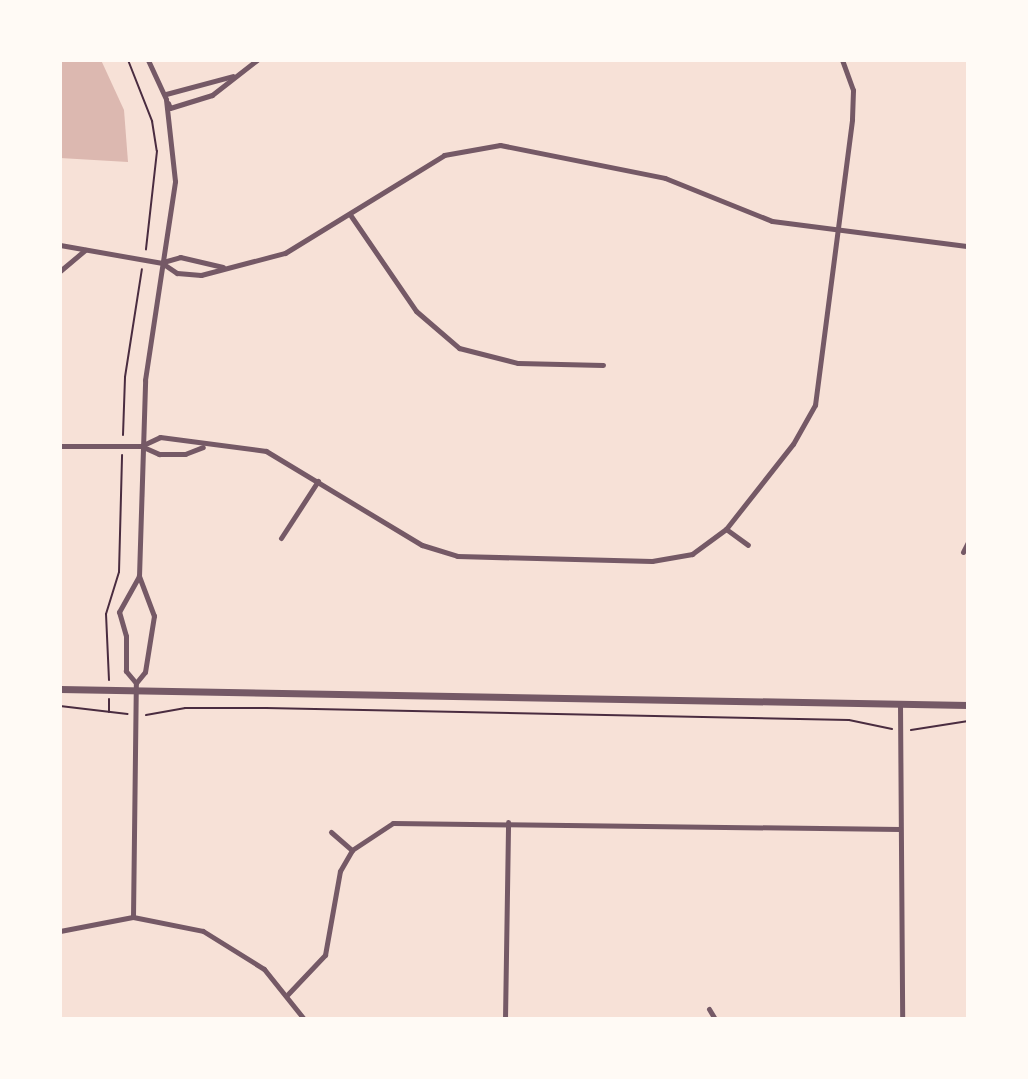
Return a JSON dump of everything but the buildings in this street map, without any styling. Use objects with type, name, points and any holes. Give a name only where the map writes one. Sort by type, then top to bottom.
[{"type":"street","points":[[148,60],[170,108],[212,95],[257,60]]},
{"type":"street","points":[[141,446],[160,437],[184,438],[204,447],[266,451],[422,545],[457,556],[671,560],[692,554],[726,529],[793,444],[815,405],[853,103],[842,60]]},
{"type":"street","points":[[133,917],[136,687],[145,672],[154,616],[139,576],[141,446],[162,263],[175,181],[166,92],[233,76]]},
{"type":"street","points":[[60,245],[162,263],[177,273],[201,275],[285,253],[351,216],[444,155],[500,145],[665,178],[772,221],[968,246]]},
{"type":"street","points":[[351,216],[416,311],[459,348],[518,363],[603,365]]},
{"type":"street","points":[[60,271],[86,249]]},
{"type":"street","points":[[162,263],[182,257],[223,268]]},
{"type":"street","points":[[60,446],[141,446],[159,454],[185,454],[204,447]]},
{"type":"street","points":[[281,538],[318,481]]},
{"type":"street","points":[[726,529],[748,545]]},
{"type":"street","points":[[963,552],[968,542]]},
{"type":"street","points":[[136,687],[126,671],[126,636],[119,612],[139,576]]},
{"type":"street","points":[[60,689],[136,687],[968,705]]},
{"type":"street","points":[[900,704],[902,1019]]},
{"type":"street","points":[[505,1019],[508,822]]},
{"type":"street","points":[[288,994],[325,955],[337,882],[352,850],[393,823],[900,829]]},
{"type":"street","points":[[331,832],[352,850]]},
{"type":"street","points":[[60,931],[133,917],[203,931],[252,960],[288,994],[304,1019]]},
{"type":"street","points":[[709,1009],[715,1019]]},
{"type":"path","points":[[128,60],[152,121],[157,151],[146,249]]},
{"type":"path","points":[[123,435],[125,377],[143,268]]},
{"type":"path","points":[[109,676],[106,614],[119,572],[122,455]]},
{"type":"path","points":[[109,702],[109,713]]},
{"type":"path","points":[[60,706],[124,714]]},
{"type":"path","points":[[149,715],[185,708],[266,708],[849,720],[892,729]]},
{"type":"path","points":[[909,730],[968,721]]},
{"type":"shaded area","points":[[60,60],[101,60],[124,110],[128,162],[60,158]]}]
